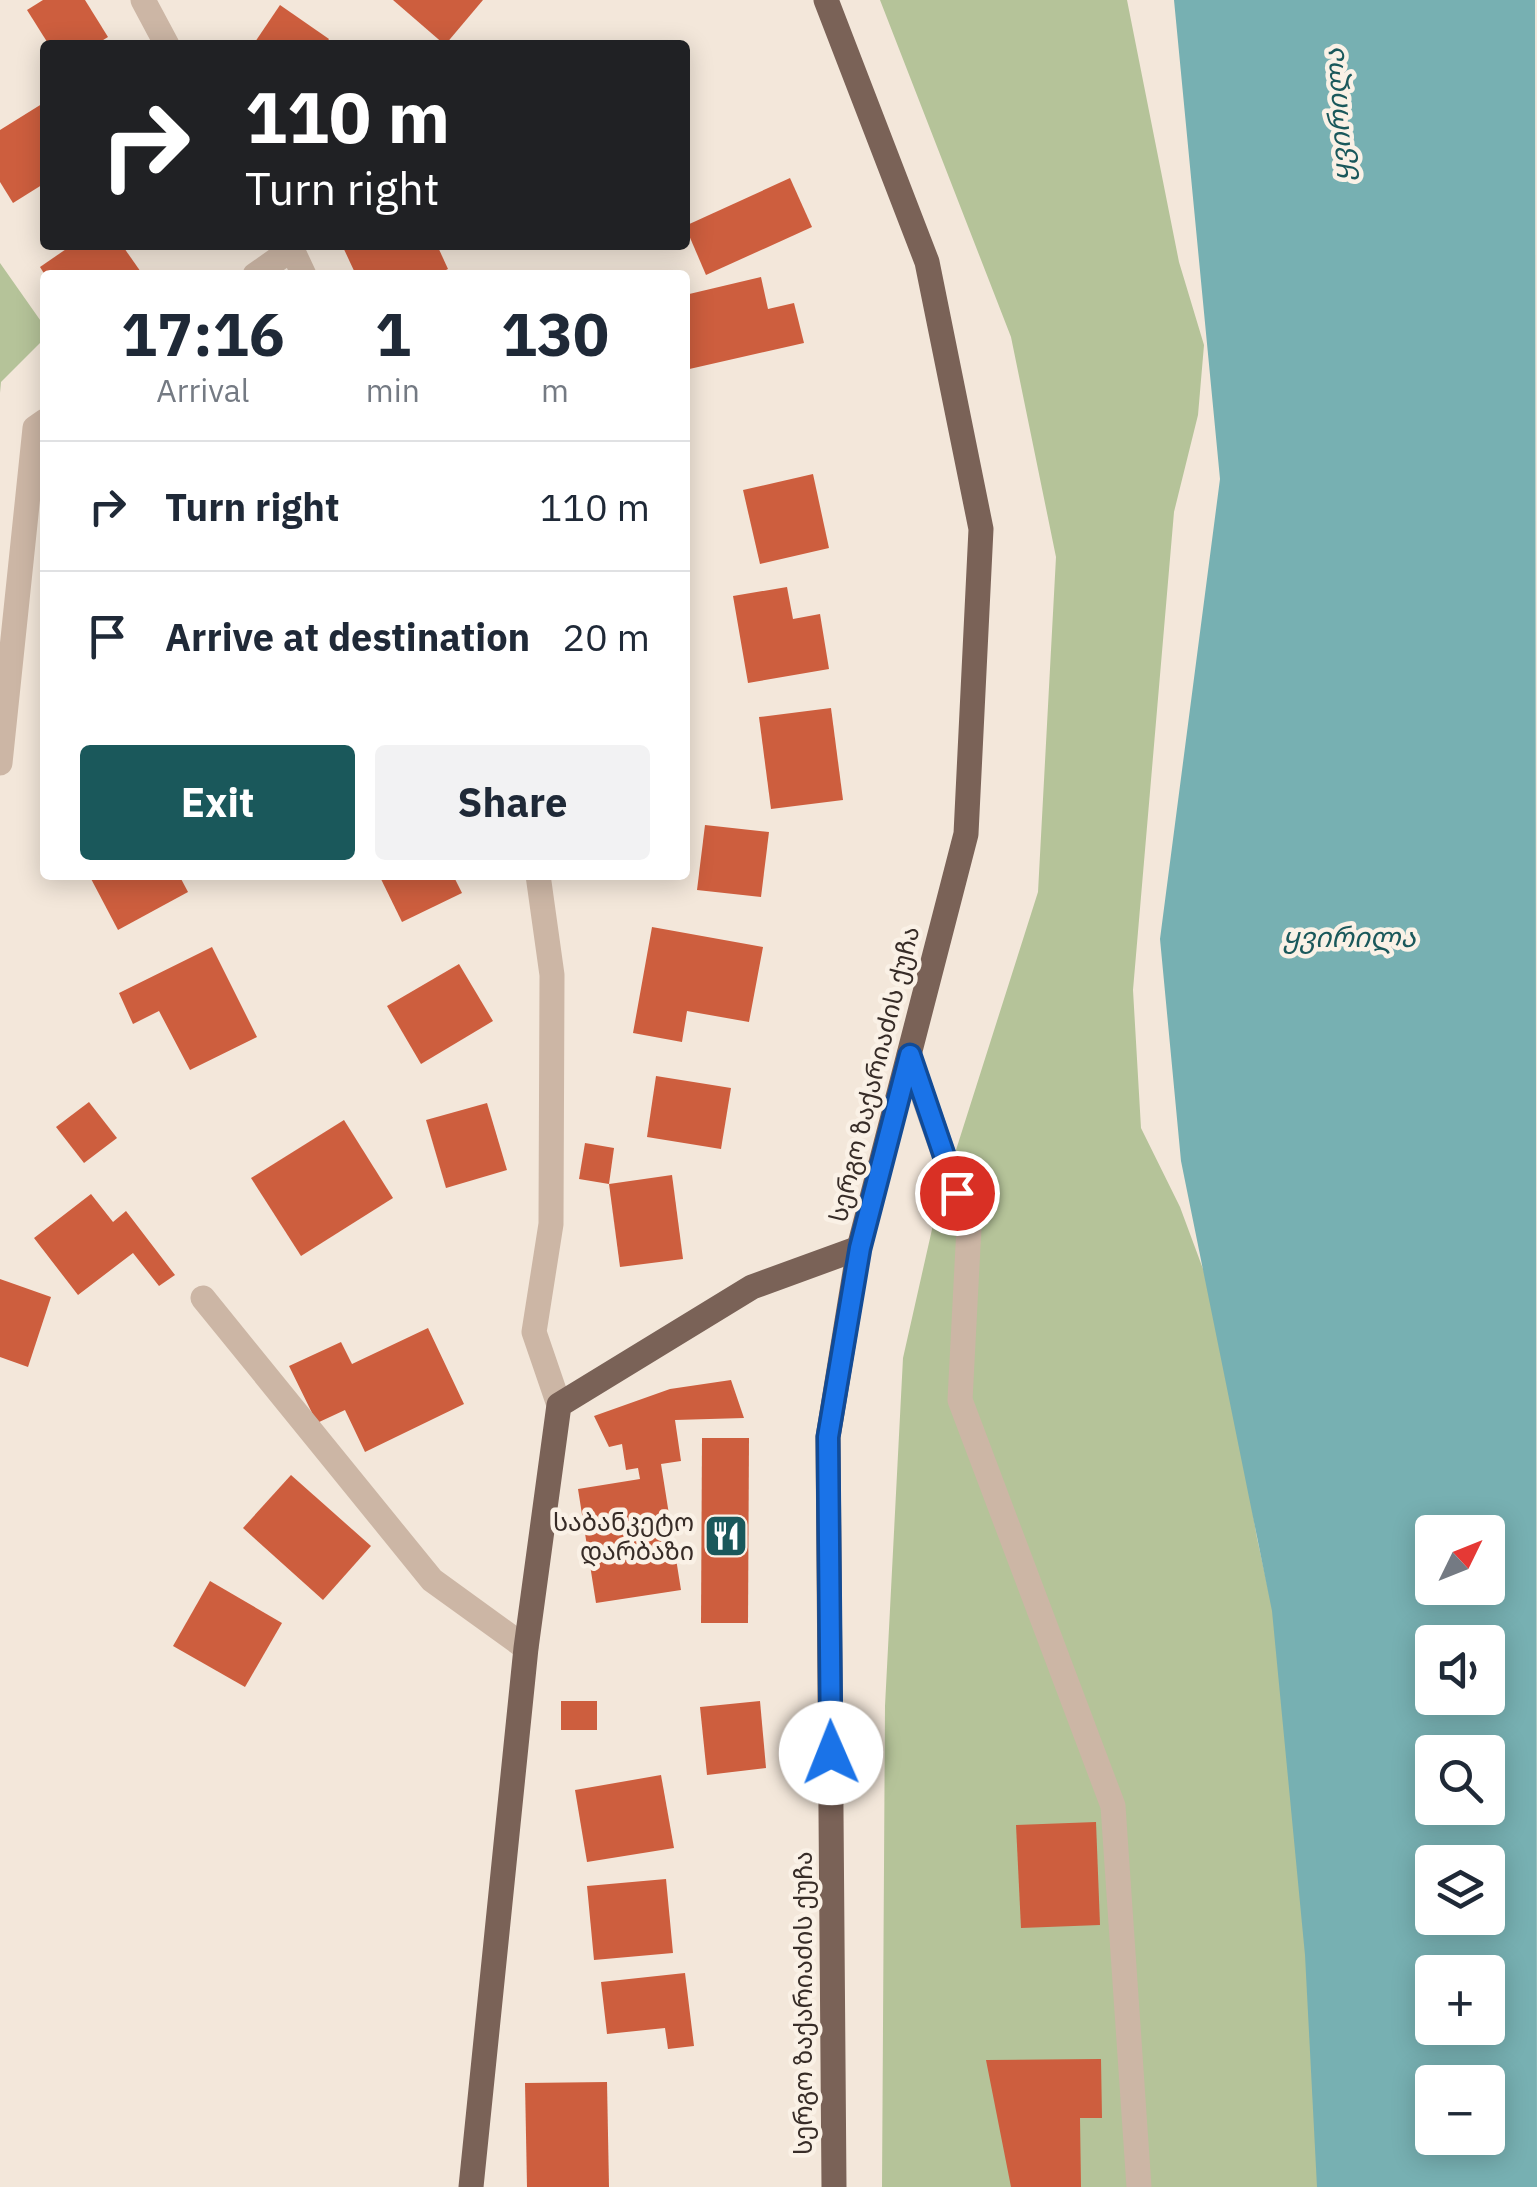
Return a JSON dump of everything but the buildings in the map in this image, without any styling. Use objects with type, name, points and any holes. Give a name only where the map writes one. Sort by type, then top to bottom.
[{"type":"main road","name":"სერგო ზაქარიაძის ქუჩა","points":[[826,0],[927,262],[981,529],[966,834],[860,1248],[828,1437],[834,2187]]},
{"type":"main road","points":[[471,2187],[526,1648],[559,1405],[752,1287],[860,1248]]},
{"type":"street","points":[[143,0],[165,40]]},
{"type":"street","points":[[261,270],[287,250]]},
{"type":"street","points":[[0,762],[35,428],[40,424]]},
{"type":"street","points":[[539,880],[552,975],[551,1205],[534,1332],[559,1405]]},
{"type":"street","points":[[910,1055],[969,1227],[960,1400],[1113,1806],[1139,2187]]},
{"type":"street","points":[[203,1298],[432,1580],[526,1648]]},
{"type":"green space","points":[[880,0],[1127,0],[1179,262],[1204,345],[1198,415],[1174,512],[1133,990],[1141,1128],[1180,1207],[1219,1312],[1257,1538],[1349,1956],[1423,2187],[882,2187],[885,1706],[903,1358],[935,1216],[1038,892],[1056,557],[1011,337]]},
{"type":"green space","points":[[0,263],[40,320],[40,343],[1,382],[0,393]]},
{"type":"water","name":"ყვირილა","points":[[1174,0],[1535,0],[1537,2187],[1317,2187],[1305,1955],[1272,1611],[1181,1161],[1160,939],[1220,479]]},
{"type":"place","name":"საბანკეტო დარბაზი","points":[[726,1536]]},
{"type":"route","points":[[831,1753],[828,1437],[860,1248],[910,1055],[957,1193]]}]
